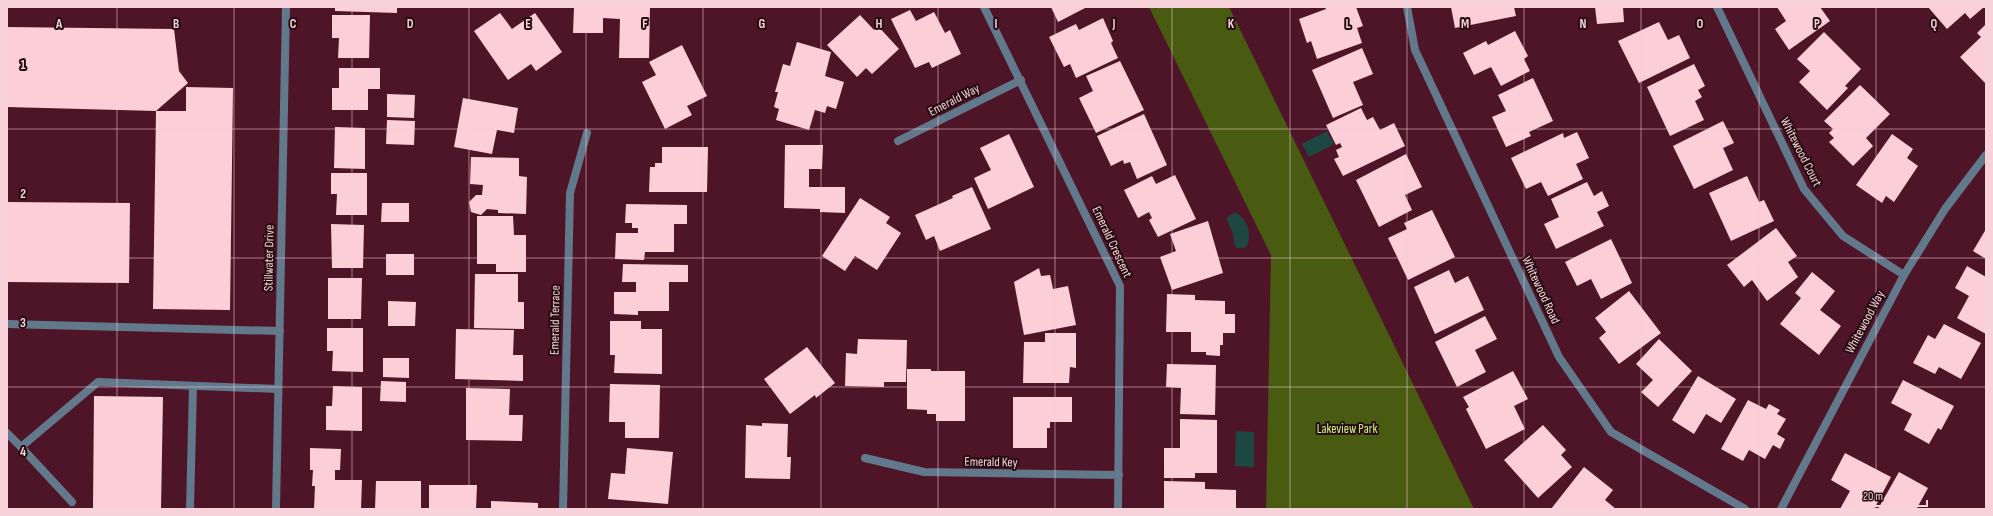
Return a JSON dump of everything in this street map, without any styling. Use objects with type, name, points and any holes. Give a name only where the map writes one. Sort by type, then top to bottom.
[{"type":"street","name":"Stillwater Drive","points":[[276,509],[286,7]]},
{"type":"street","name":"Emerald Crescent","points":[[984,7],[1021,80],[1120,286],[1118,509]]},
{"type":"street","name":"Whitewood Road","points":[[1407,7],[1415,50],[1559,357],[1611,432],[1745,509]]},
{"type":"street","name":"Whitewood Court","points":[[1716,7],[1804,189],[1843,236],[1904,276]]},
{"type":"street","name":"Emerald Way","points":[[898,141],[1021,80]]},
{"type":"street","name":"Emerald Terrace","points":[[563,509],[570,192],[587,133]]},
{"type":"street","name":"Whitewood Way","points":[[1781,509],[1904,276],[1945,209],[1986,155]]},
{"type":"street","points":[[7,324],[280,331]]},
{"type":"street","points":[[21,447],[98,382],[278,389]]},
{"type":"street","points":[[190,509],[194,386]]},
{"type":"street","points":[[7,434],[72,502]]},
{"type":"street","name":"Emerald Key","points":[[865,458],[924,472],[1119,475]]},
{"type":"green space","name":"Lakeview Park","points":[[1149,7],[1229,7],[1474,509],[1266,509],[1271,255]]},
{"type":"shaded area","points":[[1327,131],[1334,144],[1309,157],[1302,144]]},
{"type":"shaded area","points":[[1236,213],[1243,219],[1248,227],[1249,237],[1247,246],[1244,248],[1237,248],[1235,246],[1233,233],[1227,220],[1231,214]]},
{"type":"shaded area","points":[[1236,431],[1254,432],[1254,467],[1235,466]]},
{"type":"building","points":[[335,7],[397,7],[397,13],[335,11]]},
{"type":"building","points":[[574,7],[650,7],[649,58],[619,58],[620,19],[603,18],[603,33],[573,33]]},
{"type":"building","points":[[1051,7],[1087,7],[1058,22]]},
{"type":"building","points":[[1325,7],[1356,7],[1363,26],[1357,28],[1362,43],[1317,59],[1311,41],[1307,43],[1299,19],[1326,9]]},
{"type":"building","points":[[1451,7],[1514,7],[1516,16],[1455,28]]},
{"type":"building","points":[[1595,7],[1623,7],[1624,22],[1597,24]]},
{"type":"building","points":[[1777,7],[1820,7],[1830,21],[1789,50],[1775,29],[1786,21]]},
{"type":"building","points":[[1928,7],[1984,7],[1970,19],[1965,13],[1947,29]]},
{"type":"building","points":[[910,10],[916,21],[934,12],[945,33],[950,30],[961,54],[932,68],[929,62],[915,68],[891,19]]},
{"type":"building","points":[[500,13],[512,29],[535,13],[562,52],[536,71],[531,64],[508,80],[474,31]]},
{"type":"building","points":[[332,15],[370,15],[369,58],[338,58],[339,38],[332,38]]},
{"type":"building","points":[[860,15],[874,30],[878,26],[899,49],[872,74],[866,68],[857,77],[827,45]]},
{"type":"building","points":[[1103,18],[1113,41],[1111,43],[1118,58],[1076,78],[1070,64],[1064,67],[1049,37],[1076,24],[1079,30]]},
{"type":"building","points":[[1659,22],[1668,40],[1679,35],[1690,58],[1639,83],[1618,41]]},
{"type":"building","points":[[1986,24],[1986,84],[1960,57],[1981,37],[1977,33]]},
{"type":"building","points":[[7,27],[174,29],[179,71],[188,83],[156,111],[7,107]]},
{"type":"building","points":[[1515,31],[1528,56],[1524,59],[1530,71],[1501,86],[1491,67],[1474,75],[1463,53],[1486,41],[1488,45]]},
{"type":"building","points":[[1824,32],[1861,69],[1845,86],[1848,88],[1827,110],[1799,82],[1810,71],[1797,59]]},
{"type":"building","points":[[797,42],[831,52],[825,76],[844,82],[836,109],[827,106],[825,113],[815,110],[809,130],[776,120],[779,109],[774,107],[778,92],[775,92],[783,64],[790,66]]},
{"type":"building","points":[[682,45],[707,96],[687,106],[692,115],[665,129],[642,82],[656,75],[649,62]]},
{"type":"building","points":[[1362,48],[1373,74],[1353,82],[1363,105],[1333,118],[1312,70]]},
{"type":"building","points":[[1120,61],[1144,110],[1096,133],[1079,98],[1093,91],[1086,76]]},
{"type":"building","points":[[1694,64],[1705,86],[1698,90],[1702,97],[1695,101],[1704,120],[1670,136],[1647,87]]},
{"type":"building","points":[[339,68],[380,68],[380,89],[368,89],[368,110],[332,110],[332,88],[339,88]]},
{"type":"building","points":[[1533,78],[1553,121],[1529,132],[1531,136],[1506,147],[1492,117],[1506,111],[1498,95]]},
{"type":"building","points":[[1860,85],[1890,114],[1866,138],[1873,146],[1853,166],[1829,142],[1834,138],[1829,133],[1833,129],[1824,121]]},
{"type":"building","points":[[186,87],[233,88],[230,310],[153,309],[156,111],[186,111]]},
{"type":"building","points":[[387,94],[415,95],[414,118],[387,117]]},
{"type":"building","points":[[463,98],[518,108],[514,133],[497,130],[492,154],[454,147]]},
{"type":"building","points":[[1361,108],[1367,120],[1373,117],[1380,130],[1394,123],[1405,146],[1343,176],[1334,159],[1339,157],[1336,150],[1342,147],[1340,143],[1336,145],[1326,125]]},
{"type":"building","points":[[1144,114],[1167,165],[1137,179],[1130,162],[1124,164],[1123,160],[1111,166],[1097,136]]},
{"type":"building","points":[[387,120],[415,121],[414,145],[386,144]]},
{"type":"building","points":[[1723,121],[1734,143],[1723,148],[1733,170],[1694,189],[1673,146]]},
{"type":"building","points":[[335,127],[365,128],[365,169],[334,168]]},
{"type":"building","points":[[1577,132],[1589,158],[1576,164],[1583,179],[1548,196],[1541,182],[1526,189],[1511,158],[1563,133],[1564,138]]},
{"type":"building","points":[[1009,134],[1034,187],[988,209],[974,178],[991,170],[980,148]]},
{"type":"building","points":[[1892,134],[1913,149],[1907,158],[1918,166],[1894,202],[1886,196],[1882,203],[1856,185]]},
{"type":"building","points":[[785,145],[823,145],[822,169],[809,169],[809,187],[845,187],[845,213],[820,212],[820,209],[784,208]]},
{"type":"building","points":[[662,147],[708,147],[707,192],[649,192],[650,167],[655,167],[655,163],[662,163]]},
{"type":"building","points":[[1406,154],[1422,187],[1405,195],[1412,210],[1379,227],[1356,180]]},
{"type":"building","points":[[471,157],[519,158],[519,176],[527,177],[526,214],[498,213],[498,210],[487,209],[481,215],[471,212],[469,202],[476,195],[482,195],[483,185],[470,184]]},
{"type":"building","points":[[331,173],[367,173],[367,215],[336,215],[337,194],[331,194]]},
{"type":"building","points":[[1175,175],[1196,219],[1158,237],[1149,220],[1152,218],[1149,212],[1138,218],[1124,190],[1152,176],[1156,184]]},
{"type":"building","points":[[1747,176],[1759,202],[1764,200],[1774,221],[1731,241],[1709,193]]},
{"type":"building","points":[[1587,182],[1594,196],[1602,191],[1609,206],[1597,212],[1604,226],[1556,249],[1544,224],[1559,217],[1551,199]]},
{"type":"building","points":[[972,187],[991,229],[940,251],[934,236],[926,240],[915,215],[953,198],[952,196]]},
{"type":"building","points":[[860,198],[890,217],[886,223],[901,233],[877,270],[855,256],[845,271],[822,256]]},
{"type":"building","points":[[7,202],[130,203],[129,283],[7,282]]},
{"type":"building","points":[[382,203],[409,203],[409,222],[381,222]]},
{"type":"building","points":[[626,204],[687,205],[687,224],[674,224],[674,252],[645,252],[644,260],[615,259],[616,233],[638,233],[638,228],[632,228],[632,223],[625,223]]},
{"type":"building","points":[[1432,210],[1455,257],[1408,280],[1388,238],[1407,229],[1404,223]]},
{"type":"building","points":[[477,216],[513,216],[514,235],[526,235],[526,272],[496,272],[496,264],[477,264]]},
{"type":"building","points":[[1208,221],[1223,273],[1172,290],[1160,257],[1176,251],[1170,234]]},
{"type":"building","points":[[331,224],[364,225],[363,268],[332,268]]},
{"type":"building","points":[[1776,228],[1797,256],[1788,262],[1798,277],[1767,301],[1752,280],[1744,287],[1727,265]]},
{"type":"building","points":[[1986,229],[1986,259],[1973,251]]},
{"type":"building","points":[[1611,239],[1632,283],[1601,299],[1591,279],[1577,286],[1565,262]]},
{"type":"building","points":[[386,254],[414,254],[414,275],[386,275]]},
{"type":"building","points":[[623,264],[688,265],[688,282],[669,282],[669,311],[638,311],[638,315],[614,314],[614,292],[636,292],[636,282],[622,282]]},
{"type":"building","points":[[1967,266],[1986,277],[1986,334],[1957,318],[1969,296],[1955,288]]},
{"type":"building","points":[[1039,268],[1041,276],[1050,275],[1053,289],[1068,286],[1076,325],[1024,335],[1014,282]]},
{"type":"building","points":[[1449,270],[1455,283],[1468,276],[1484,310],[1435,334],[1414,287]]},
{"type":"building","points":[[1812,272],[1835,291],[1820,310],[1841,326],[1819,355],[1780,324],[1801,298],[1795,293]]},
{"type":"building","points":[[475,274],[518,274],[518,302],[524,302],[524,329],[474,328]]},
{"type":"building","points":[[328,278],[362,278],[361,319],[328,319]]},
{"type":"building","points":[[1629,291],[1661,333],[1619,364],[1599,338],[1606,332],[1595,318]]},
{"type":"building","points":[[1167,294],[1195,295],[1195,300],[1225,301],[1225,314],[1235,314],[1235,333],[1223,333],[1223,345],[1220,345],[1220,356],[1206,355],[1206,352],[1191,352],[1191,332],[1166,332]]},
{"type":"building","points":[[388,301],[416,302],[415,326],[388,326]]},
{"type":"building","points":[[1485,316],[1497,339],[1475,350],[1486,372],[1457,387],[1435,342]]},
{"type":"building","points":[[610,321],[641,321],[641,329],[662,329],[662,374],[614,373],[615,355],[610,355]]},
{"type":"building","points":[[1944,324],[1981,343],[1961,379],[1939,367],[1935,374],[1913,363],[1928,335],[1935,339]]},
{"type":"building","points":[[327,328],[363,328],[363,372],[332,371],[333,351],[327,351]]},
{"type":"building","points":[[456,329],[514,330],[513,355],[523,355],[523,381],[455,379]]},
{"type":"building","points":[[1045,333],[1076,333],[1076,368],[1070,367],[1069,383],[1023,383],[1024,342],[1045,342]]},
{"type":"building","points":[[858,339],[907,340],[906,382],[884,382],[884,387],[845,386],[846,353],[857,354]]},
{"type":"building","points":[[1659,339],[1692,371],[1658,407],[1641,392],[1653,380],[1636,364]]},
{"type":"building","points":[[807,347],[835,383],[816,398],[815,395],[790,414],[764,379]]},
{"type":"building","points":[[383,358],[409,358],[409,378],[383,377]]},
{"type":"building","points":[[1167,364],[1216,365],[1215,415],[1180,414],[1181,388],[1166,387]]},
{"type":"building","points":[[907,369],[965,371],[965,421],[936,421],[936,414],[927,414],[927,410],[907,409]]},
{"type":"building","points":[[1513,371],[1528,399],[1514,406],[1525,429],[1486,449],[1466,409],[1469,407],[1463,397]]},
{"type":"building","points":[[1698,376],[1736,399],[1721,423],[1706,414],[1694,434],[1672,420]]},
{"type":"building","points":[[1903,380],[1954,406],[1941,430],[1938,428],[1929,444],[1904,430],[1912,414],[1891,403]]},
{"type":"building","points":[[381,381],[406,382],[406,402],[380,401]]},
{"type":"building","points":[[610,384],[660,385],[659,438],[625,438],[625,422],[609,422]]},
{"type":"building","points":[[333,386],[362,387],[362,431],[326,430],[326,406],[332,406]]},
{"type":"building","points":[[466,388],[510,389],[509,415],[523,415],[522,441],[466,440]]},
{"type":"building","points":[[94,396],[163,397],[161,509],[93,509]]},
{"type":"building","points":[[1013,397],[1072,397],[1072,422],[1050,422],[1050,428],[1047,428],[1047,448],[1013,448]]},
{"type":"building","points":[[1748,400],[1766,409],[1769,404],[1780,410],[1777,414],[1786,419],[1777,434],[1785,439],[1780,449],[1773,445],[1765,459],[1749,450],[1743,461],[1721,449]]},
{"type":"building","points":[[1180,419],[1217,420],[1217,473],[1195,473],[1195,478],[1164,478],[1164,448],[1180,448]]},
{"type":"building","points":[[762,423],[788,424],[787,457],[791,457],[790,479],[745,478],[746,425],[762,426]]},
{"type":"building","points":[[1543,425],[1566,450],[1561,455],[1572,467],[1538,498],[1504,460]]},
{"type":"building","points":[[310,448],[341,449],[340,470],[335,470],[335,480],[362,480],[361,509],[314,509],[315,486],[312,486],[313,470],[310,470]]},
{"type":"building","points":[[627,448],[673,452],[668,504],[608,499],[611,473],[625,474]]},
{"type":"building","points":[[1845,453],[1891,477],[1874,509],[1840,509],[1850,491],[1831,480]]},
{"type":"building","points":[[1584,467],[1613,490],[1605,500],[1616,509],[1551,509]]},
{"type":"building","points":[[1899,472],[1928,488],[1917,508],[1920,509],[1878,509]]},
{"type":"building","points":[[376,481],[421,481],[421,509],[375,509]]},
{"type":"building","points":[[1164,481],[1205,482],[1205,489],[1236,490],[1236,509],[1164,508]]},
{"type":"building","points":[[429,485],[477,485],[476,509],[429,509]]},
{"type":"building","points":[[491,501],[538,503],[538,509],[491,509]]}]
